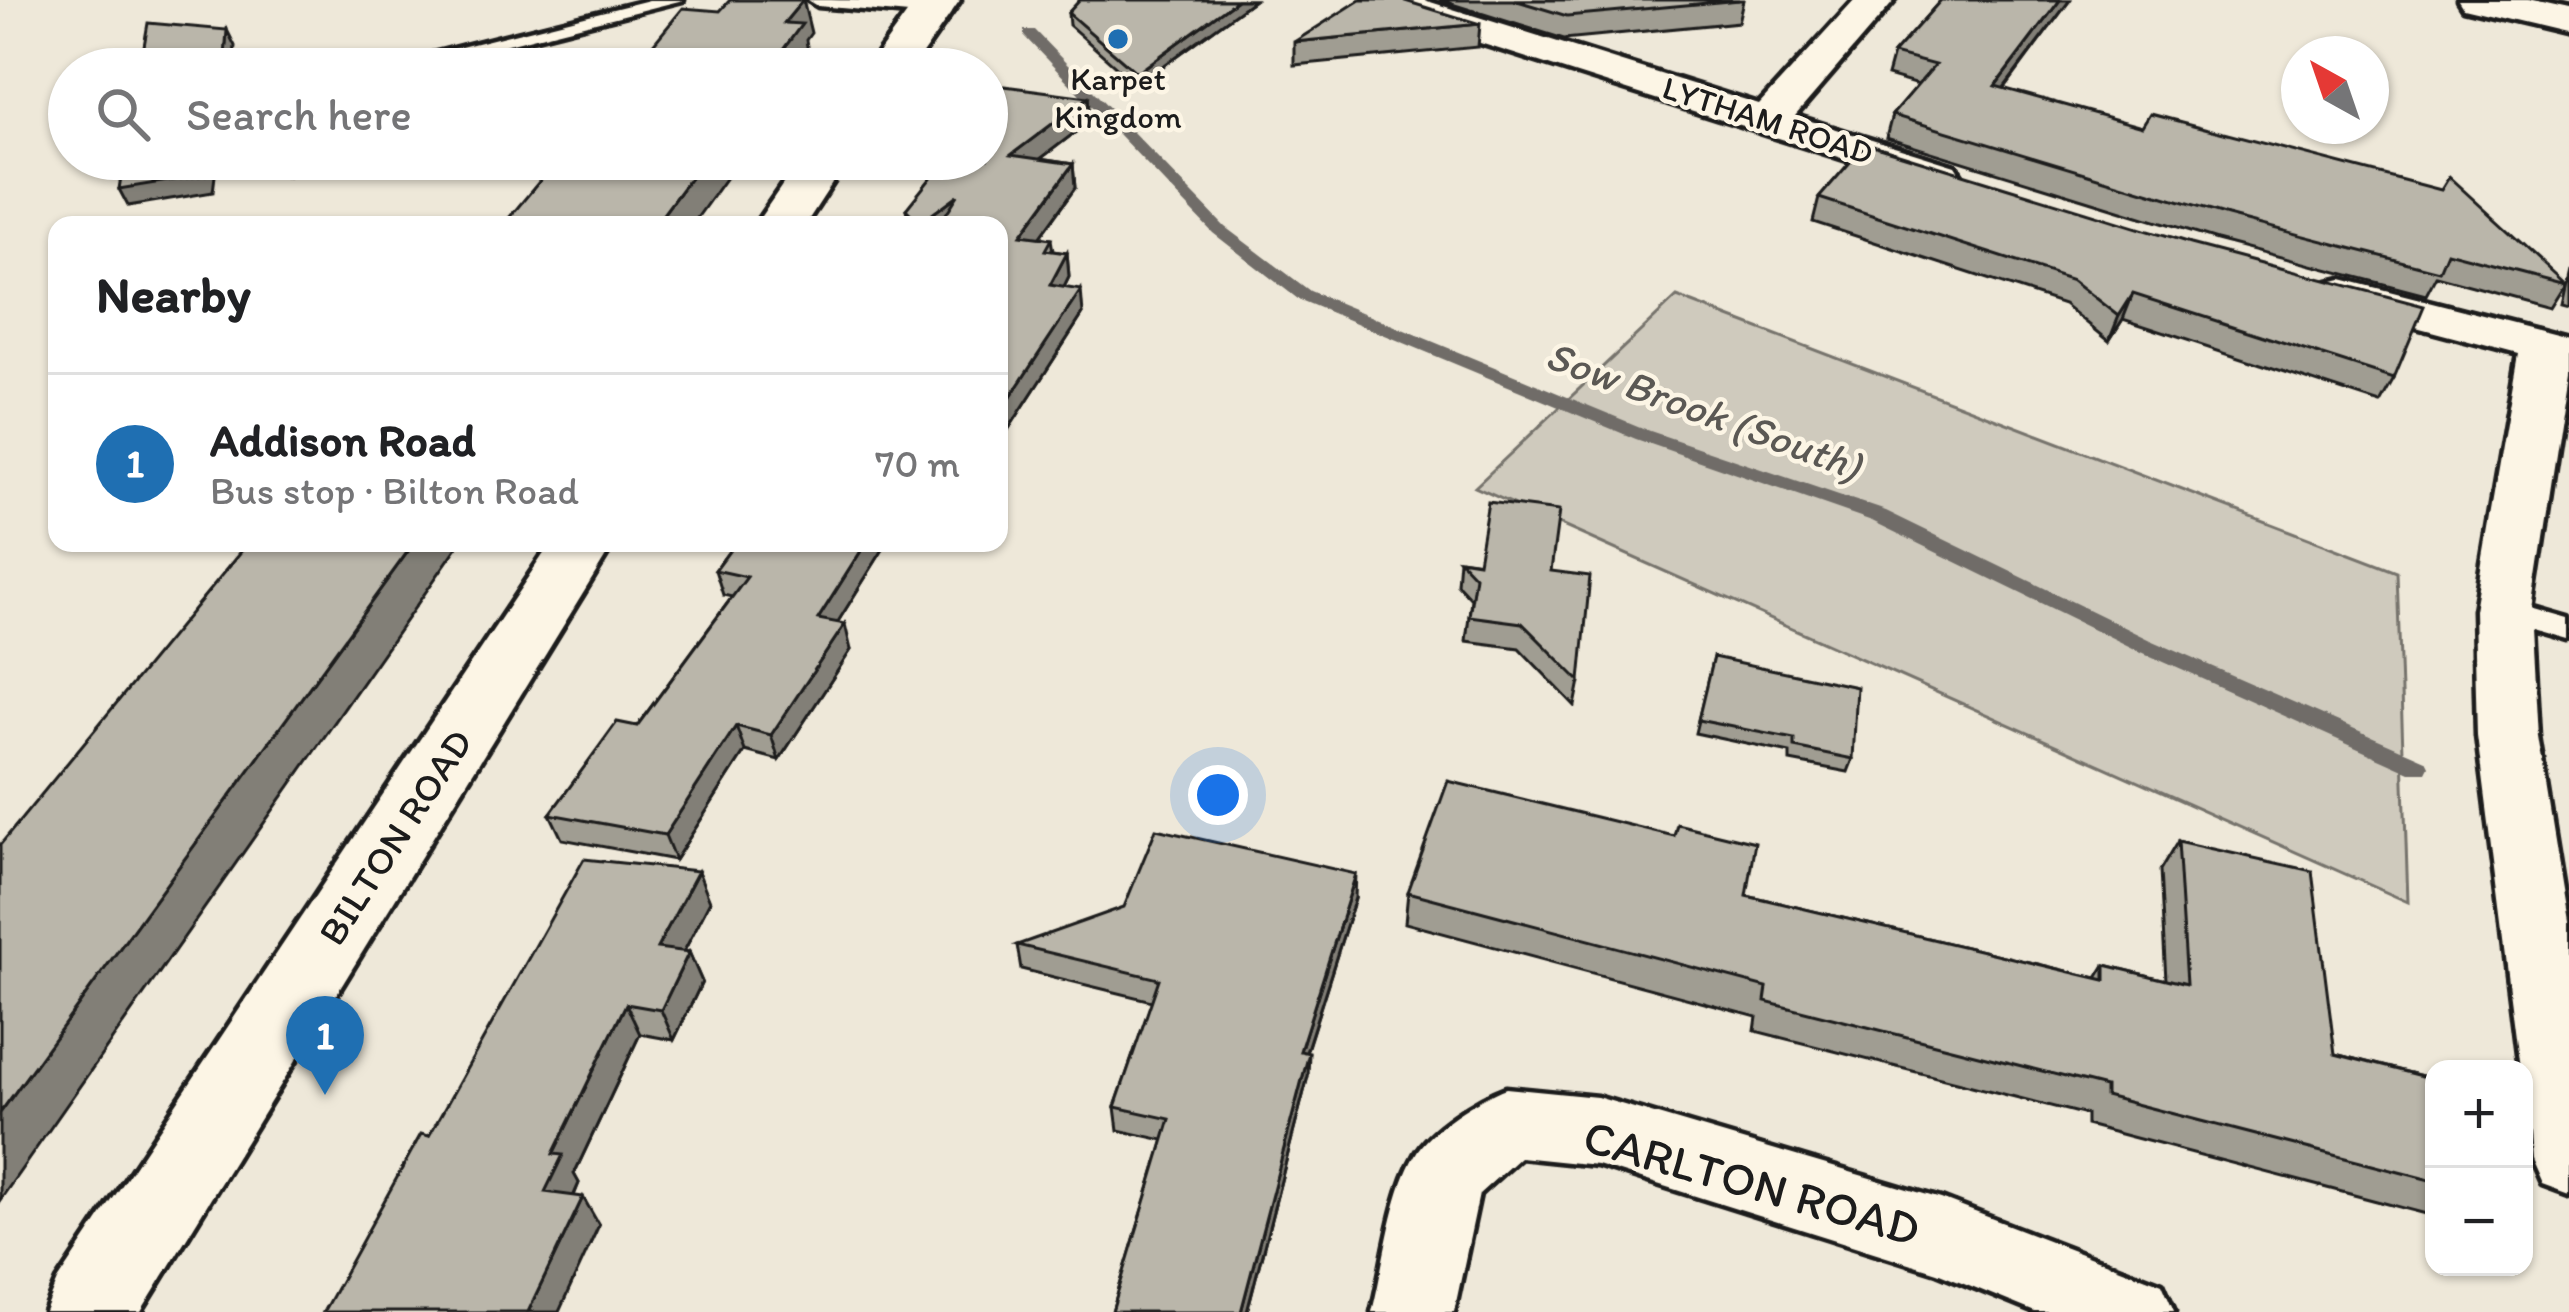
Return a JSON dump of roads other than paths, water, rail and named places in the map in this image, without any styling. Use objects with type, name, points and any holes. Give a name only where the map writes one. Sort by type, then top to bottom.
[{"type":"main road","points":[[904,48],[935,5]]},
{"type":"main road","points":[[786,216],[810,180]]},
{"type":"main road","name":"BILTON ROAD","points":[[90,1312],[577,552]]},
{"type":"street","name":"LYTHAM ROAD","points":[[1384,0],[1769,118],[1977,188]]},
{"type":"street","points":[[1769,118],[1876,0]]},
{"type":"street","points":[[2477,0],[2569,21]]},
{"type":"street","points":[[2290,279],[2556,349],[2503,610],[2508,736],[2569,1159]]},
{"type":"street","name":"CARLTON ROAD","points":[[1413,1312],[1444,1175],[1506,1122],[1597,1131],[1918,1228],[2133,1312]]},
{"type":"lane","points":[[471,48],[673,0]]},
{"type":"lane","points":[[818,0],[935,5]]},
{"type":"lane","points":[[2503,610],[2569,629]]},
{"type":"waterway","name":"Sow Brook (South)","points":[[1029,33],[1219,230],[1304,295],[1643,435],[1879,516],[2144,645],[2418,766]]},
{"type":"place","name":"Karpet Kingdom","points":[[1118,39]]},
{"type":"place","name":"Addison Road","points":[[325,1095]]}]
